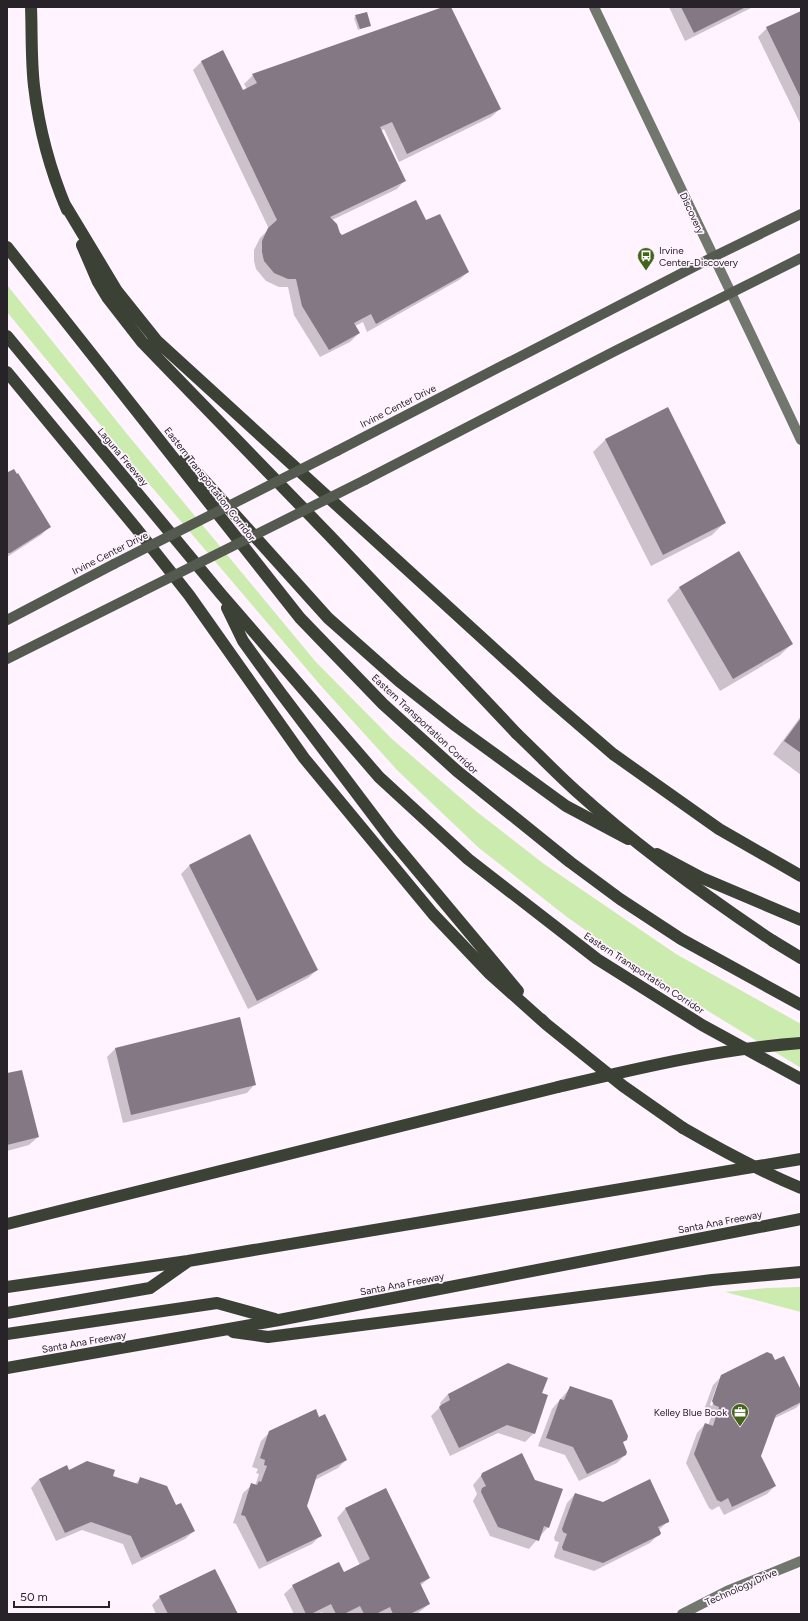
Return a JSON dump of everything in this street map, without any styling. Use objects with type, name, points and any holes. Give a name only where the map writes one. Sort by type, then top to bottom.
[{"type":"highway","points":[[31,7],[34,86],[45,148],[64,203],[98,282],[107,297],[142,342],[330,536],[517,734],[575,790],[662,863],[724,909],[801,958]]},
{"type":"highway","points":[[64,203],[117,291],[157,341],[548,698],[613,754],[718,828],[801,876]]},
{"type":"highway","points":[[7,247],[109,375],[328,618],[398,681],[456,726],[566,806],[702,878],[801,920]]},
{"type":"highway","name":"Laguna Freeway","points":[[7,336],[221,594]]},
{"type":"highway","points":[[7,372],[136,528],[189,595],[304,758],[433,914],[490,974],[546,1024],[623,1086],[683,1128],[746,1163],[801,1188]]},
{"type":"highway","name":"Eastern Transportation Corridor","points":[[109,375],[300,618],[389,709],[457,772],[570,862],[614,894],[681,939],[801,1005]]},
{"type":"highway","points":[[221,594],[243,641],[294,711],[391,839],[546,1024]]},
{"type":"highway","name":"Eastern Transportation Corridor","points":[[221,594],[380,777],[468,859],[597,958],[702,1025],[801,1079]]},
{"type":"highway","points":[[7,1224],[540,1091],[692,1056],[732,1050],[801,1043]]},
{"type":"highway","points":[[7,1287],[188,1261],[801,1159]]},
{"type":"highway","name":"Santa Ana Freeway","points":[[7,1368],[279,1320],[801,1219]]},
{"type":"highway","points":[[7,1313],[150,1288],[188,1261]]},
{"type":"highway","points":[[220,1330],[268,1337],[712,1280],[801,1272]]},
{"type":"highway","points":[[7,1334],[217,1303],[279,1320]]},
{"type":"main road","name":"Irvine Center Drive","points":[[7,620],[801,214]]},
{"type":"main road","points":[[7,659],[365,480],[801,258]]},
{"type":"street","name":"Discovery","points":[[594,7],[713,258],[732,292],[801,440]]},
{"type":"street","name":"Technology Drive","points":[[682,1614],[727,1591],[801,1561]]},
{"type":"green space","points":[[7,285],[127,434],[315,661],[392,739],[477,812],[544,864],[676,954],[801,1024],[801,1068],[646,973],[567,917],[479,848],[398,771],[322,687],[150,485],[7,312]]},
{"type":"green space","points":[[801,1287],[801,1312],[725,1292],[766,1288]]},
{"type":"building","points":[[443,7],[451,7],[501,109],[407,154],[392,122],[380,127],[406,181],[330,217],[337,224],[342,235],[416,200],[426,220],[440,214],[469,272],[376,324],[371,314],[354,323],[360,333],[329,350],[302,306],[296,279],[288,279],[274,273],[264,261],[262,241],[268,228],[277,220],[201,61],[223,50],[243,90],[257,83],[252,74]]},
{"type":"building","points":[[681,7],[746,7],[694,33]]},
{"type":"building","points":[[801,11],[801,99],[766,27]]},
{"type":"building","points":[[367,12],[371,26],[360,29],[355,15]]},
{"type":"building","points":[[668,407],[726,523],[663,555],[605,439]]},
{"type":"building","points":[[14,469],[17,474],[18,473],[51,527],[10,553],[7,553],[7,470],[8,472]]},
{"type":"building","points":[[739,551],[793,644],[733,679],[679,587]]},
{"type":"building","points":[[801,718],[801,753],[784,741]]},
{"type":"building","points":[[250,834],[318,970],[257,1001],[189,865]]},
{"type":"building","points":[[240,1017],[256,1085],[131,1115],[115,1048]]},
{"type":"building","points":[[22,1070],[39,1137],[7,1145],[7,1073]]},
{"type":"building","points":[[767,1352],[772,1354],[775,1360],[784,1356],[801,1390],[801,1402],[776,1415],[761,1456],[776,1486],[732,1507],[728,1498],[721,1502],[717,1500],[694,1454],[705,1423],[713,1426],[719,1407],[714,1405],[712,1401],[721,1375]]},
{"type":"building","points":[[508,1363],[548,1378],[542,1393],[548,1395],[535,1434],[507,1425],[459,1448],[439,1407],[450,1400],[448,1394]]},
{"type":"building","points":[[570,1386],[612,1400],[628,1436],[627,1440],[623,1442],[627,1452],[626,1455],[587,1474],[573,1447],[546,1438],[560,1399],[564,1400]]},
{"type":"building","points":[[316,1409],[319,1417],[325,1414],[347,1460],[317,1475],[307,1506],[322,1536],[267,1562],[245,1516],[241,1515],[251,1483],[257,1485],[259,1481],[261,1482],[267,1466],[264,1465],[265,1460],[260,1458],[269,1431]]},
{"type":"building","points":[[522,1453],[535,1480],[563,1489],[549,1528],[544,1526],[539,1541],[498,1527],[481,1492],[482,1488],[486,1486],[481,1476],[482,1473]]},
{"type":"building","points":[[87,1461],[115,1470],[113,1476],[138,1484],[140,1477],[167,1486],[176,1505],[181,1503],[195,1531],[141,1558],[131,1536],[91,1522],[65,1533],[39,1479],[67,1465],[69,1470]]},
{"type":"building","points":[[650,1479],[669,1520],[669,1522],[658,1527],[661,1533],[660,1535],[603,1563],[563,1550],[562,1547],[567,1534],[563,1532],[562,1529],[575,1493],[603,1502]]},
{"type":"building","points":[[386,1488],[430,1578],[420,1583],[430,1604],[410,1614],[393,1614],[390,1607],[376,1614],[364,1614],[360,1606],[344,1614],[336,1614],[331,1604],[311,1614],[306,1614],[292,1585],[339,1562],[344,1572],[370,1559],[345,1508]]},
{"type":"building","points":[[215,1569],[238,1614],[168,1614],[159,1596]]},
{"type":"place","name":"Irvine Center-Discovery","points":[[646,271]]},
{"type":"place","name":"Kelley Blue Book","points":[[740,1427]]}]
